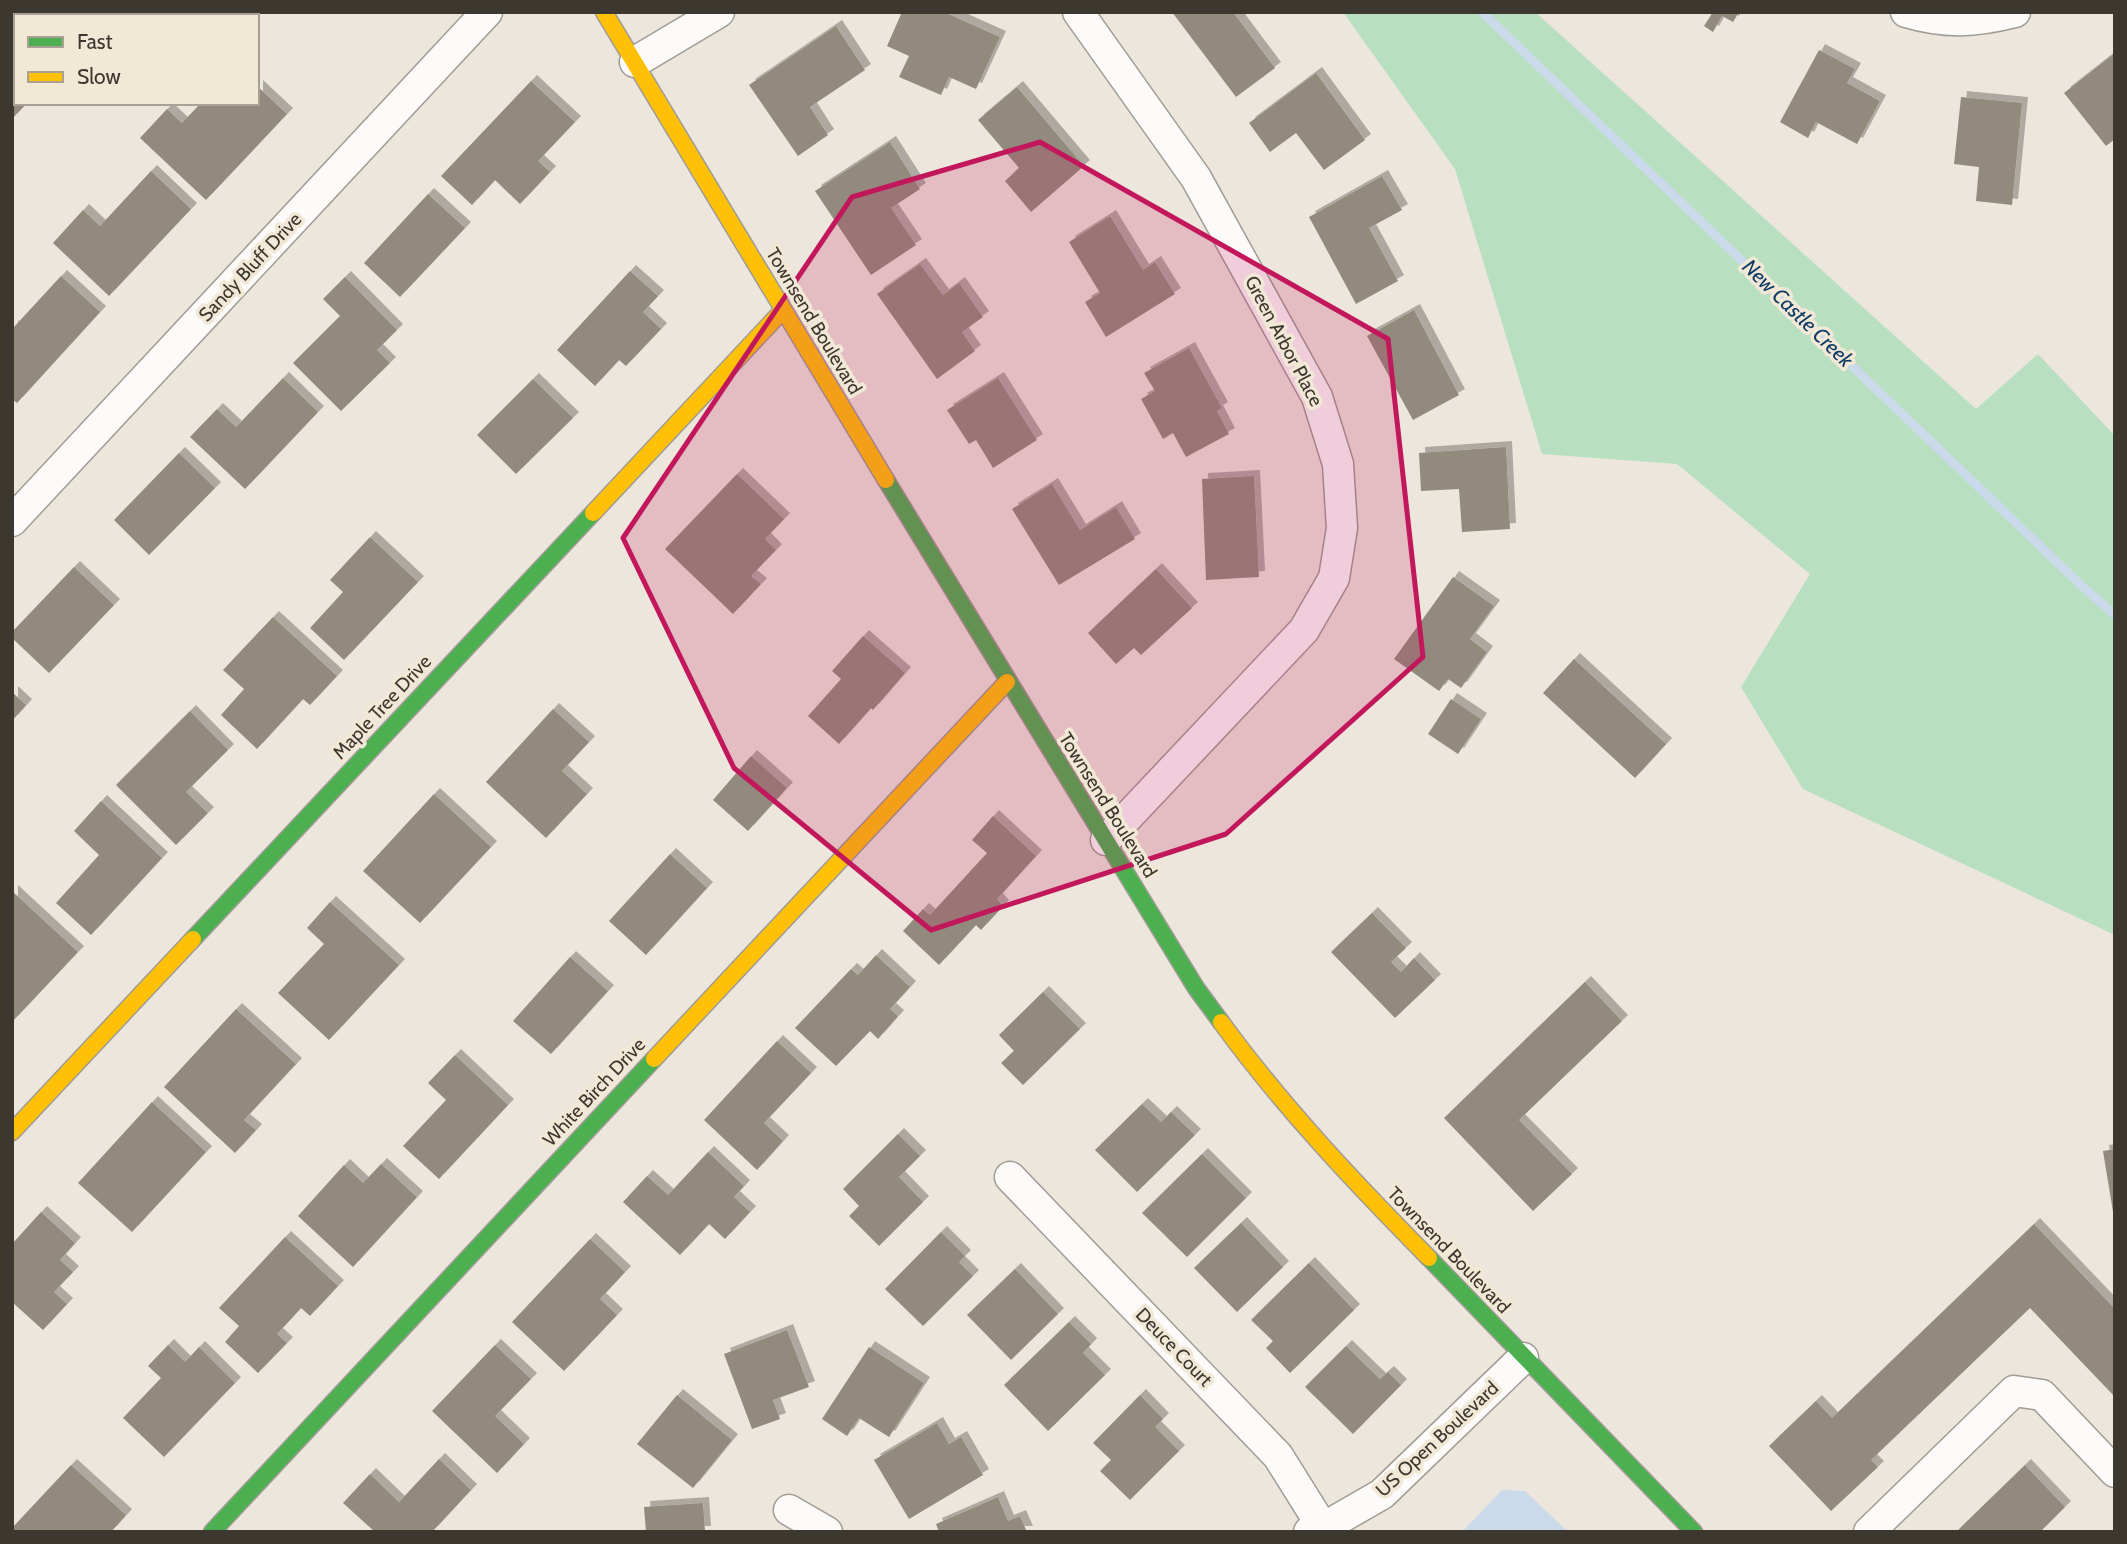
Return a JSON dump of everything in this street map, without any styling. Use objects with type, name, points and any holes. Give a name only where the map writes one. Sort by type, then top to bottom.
[{"type":"street","name":"Sandy Bluff Drive","points":[[12,521],[487,12]]},
{"type":"street","name":"Townsend Boulevard","points":[[604,12],[1007,682],[1195,988],[1259,1074],[1341,1168],[1694,1532]]},
{"type":"street","points":[[635,62],[719,12]]},
{"type":"street","name":"Green Arbor Place","points":[[1078,12],[1196,178],[1317,397],[1338,464],[1342,528],[1334,579],[1304,630],[1106,840]]},
{"type":"street","points":[[1906,12],[1944,21],[1982,20],[2015,12]]},
{"type":"street","name":"Maple Tree Drive","points":[[12,1132],[783,310]]},
{"type":"street","name":"White Birch Drive","points":[[212,1532],[1007,682]]},
{"type":"street","name":"Deuce Court","points":[[1010,1177],[1278,1456],[1316,1530]]},
{"type":"street","name":"US Open Boulevard","points":[[1316,1530],[1382,1494],[1523,1358]]},
{"type":"street","points":[[1868,1532],[2014,1391],[2042,1395],[2115,1472]]},
{"type":"street","points":[[789,1510],[827,1532]]},
{"type":"highlighted area","points":[[1040,142],[1388,339],[1423,657],[1226,834],[931,930],[734,768],[623,538],[852,197]]},
{"type":"green space","points":[[1343,12],[1535,12],[1976,409],[2038,354],[2115,436],[2115,935],[1803,789],[1741,687],[1810,574],[1677,464],[1542,454],[1455,169]]},
{"type":"water","points":[[1502,1490],[1525,1491],[1568,1532],[1462,1532]]},
{"type":"building","points":[[12,12],[15,14],[12,67]]},
{"type":"building","points":[[902,12],[944,12],[1000,37],[976,89],[949,77],[941,95],[899,77],[909,56],[887,46]]},
{"type":"building","points":[[1172,12],[1233,12],[1275,68],[1236,97]]},
{"type":"building","points":[[1713,12],[1739,12],[1733,22],[1722,16],[1713,32],[1704,26]]},
{"type":"building","points":[[836,26],[865,70],[810,107],[828,135],[798,156],[749,85]]},
{"type":"building","points":[[1819,50],[1855,69],[1847,83],[1880,101],[1857,144],[1816,122],[1808,138],[1780,122]]},
{"type":"building","points":[[2115,53],[2115,139],[2106,146],[2064,93]]},
{"type":"building","points":[[1316,73],[1365,140],[1324,170],[1296,133],[1270,152],[1249,123]]},
{"type":"building","points":[[531,81],[575,122],[538,161],[550,172],[520,204],[495,180],[472,205],[441,176]]},
{"type":"building","points":[[12,82],[14,105],[25,105],[12,119]]},
{"type":"building","points":[[1017,87],[1084,166],[1031,212],[1005,181],[1019,168],[978,120]]},
{"type":"building","points":[[259,88],[287,114],[206,200],[140,138],[167,109],[182,123],[199,105],[259,105]]},
{"type":"building","points":[[1961,97],[2022,103],[2012,205],[1976,201],[1979,167],[1954,164]]},
{"type":"building","points":[[890,142],[920,189],[891,208],[916,245],[871,275],[815,191]]},
{"type":"building","points":[[151,171],[191,209],[109,296],[53,243],[83,210],[100,226]]},
{"type":"building","points":[[1382,176],[1402,210],[1369,228],[1398,281],[1356,304],[1309,217]]},
{"type":"building","points":[[428,194],[465,228],[400,297],[364,263]]},
{"type":"building","points":[[1110,216],[1143,270],[1155,262],[1175,294],[1106,337],[1085,302],[1100,293],[1069,242]]},
{"type":"building","points":[[920,264],[943,295],[959,283],[983,317],[962,332],[975,351],[937,379],[877,294]]},
{"type":"building","points":[[630,271],[658,296],[643,312],[661,329],[626,366],[619,360],[595,386],[557,350]]},
{"type":"building","points":[[61,276],[100,312],[17,403],[12,399],[12,326],[14,327]]},
{"type":"building","points":[[345,277],[397,330],[377,350],[390,363],[341,411],[293,363],[340,316],[323,299]]},
{"type":"building","points":[[1414,310],[1459,395],[1413,420],[1367,336]]},
{"type":"building","points":[[1189,348],[1222,408],[1217,411],[1229,434],[1186,457],[1173,433],[1163,439],[1141,399],[1155,391],[1144,373]]},
{"type":"building","points":[[283,378],[318,412],[245,489],[190,437],[217,409],[236,427]]},
{"type":"building","points":[[998,378],[1037,440],[993,468],[976,440],[969,444],[947,410]]},
{"type":"building","points":[[533,379],[573,418],[516,474],[477,435]]},
{"type":"building","points":[[1506,447],[1510,529],[1462,532],[1459,489],[1421,491],[1419,453]]},
{"type":"building","points":[[179,453],[215,488],[149,555],[114,520]]},
{"type":"building","points":[[737,474],[784,519],[765,539],[776,550],[751,576],[761,584],[733,614],[665,549]]},
{"type":"building","points":[[1254,476],[1259,577],[1206,580],[1202,479]]},
{"type":"building","points":[[1052,484],[1080,530],[1116,507],[1135,539],[1059,585],[1012,509]]},
{"type":"building","points":[[370,537],[418,582],[344,660],[310,628],[343,592],[330,580]]},
{"type":"building","points":[[74,567],[114,605],[49,673],[12,638],[12,632]]},
{"type":"building","points":[[1156,569],[1192,608],[1141,655],[1134,648],[1116,664],[1088,633]]},
{"type":"building","points":[[1453,577],[1494,606],[1470,639],[1487,652],[1461,688],[1448,679],[1439,691],[1394,659]]},
{"type":"building","points":[[273,617],[337,676],[310,705],[303,699],[257,749],[221,715],[244,689],[223,670]]},
{"type":"building","points":[[863,636],[905,673],[839,744],[808,716],[841,679],[832,671]]},
{"type":"building","points":[[1574,659],[1666,744],[1635,778],[1543,693]]},
{"type":"building","points":[[12,692],[26,705],[12,721]]},
{"type":"building","points":[[1451,699],[1481,719],[1458,754],[1428,734]]},
{"type":"building","points":[[553,709],[589,742],[562,771],[587,794],[546,838],[486,782]]},
{"type":"building","points":[[190,711],[228,750],[186,792],[208,813],[176,845],[116,785]]},
{"type":"building","points":[[751,756],[787,788],[748,831],[713,800]]},
{"type":"building","points":[[434,794],[491,847],[420,923],[363,871]]},
{"type":"building","points":[[101,801],[162,858],[91,935],[56,903],[99,855],[74,831]]},
{"type":"building","points":[[993,816],[1036,856],[997,899],[1003,906],[981,930],[976,925],[939,965],[903,931],[923,909],[930,915],[987,853],[972,840]]},
{"type":"building","points":[[670,854],[707,888],[646,955],[609,921]]},
{"type":"building","points":[[12,891],[78,952],[12,1022]]},
{"type":"building","points":[[330,902],[399,965],[329,1040],[278,993],[324,944],[307,928]]},
{"type":"building","points":[[1372,913],[1406,948],[1391,962],[1401,972],[1414,958],[1435,980],[1395,1018],[1331,952]]},
{"type":"building","points":[[876,955],[910,987],[890,1009],[898,1016],[878,1039],[870,1031],[836,1066],[795,1028],[851,969],[858,975]]},
{"type":"building","points":[[570,957],[608,991],[551,1054],[513,1021]]},
{"type":"building","points":[[1585,982],[1622,1021],[1519,1120],[1572,1174],[1533,1211],[1444,1118]]},
{"type":"building","points":[[1043,992],[1080,1029],[1023,1085],[1001,1063],[1014,1051],[999,1035]]},
{"type":"building","points":[[236,1009],[296,1064],[244,1120],[256,1130],[235,1153],[164,1087]]},
{"type":"building","points":[[777,1041],[811,1073],[764,1123],[783,1141],[757,1170],[704,1120]]},
{"type":"building","points":[[455,1055],[508,1105],[439,1179],[403,1146],[446,1100],[428,1083]]},
{"type":"building","points":[[152,1102],[206,1152],[132,1232],[78,1183]]},
{"type":"building","points":[[1142,1104],[1161,1122],[1171,1112],[1195,1135],[1137,1192],[1095,1150]]},
{"type":"building","points":[[898,1134],[920,1156],[899,1177],[923,1202],[879,1246],[849,1216],[859,1206],[843,1189]]},
{"type":"building","points":[[2115,1149],[2115,1212],[2113,1212],[2103,1151]]},
{"type":"building","points":[[708,1152],[744,1186],[734,1197],[750,1212],[725,1239],[709,1224],[680,1255],[623,1202],[647,1176],[668,1195]]},
{"type":"building","points":[[1202,1154],[1246,1198],[1187,1257],[1142,1213]]},
{"type":"building","points":[[381,1164],[417,1197],[353,1267],[298,1216],[344,1165],[363,1183]]},
{"type":"building","points":[[41,1212],[75,1243],[60,1260],[73,1272],[54,1292],[67,1304],[43,1330],[12,1302],[12,1244]]},
{"type":"building","points":[[1241,1223],[1283,1267],[1237,1312],[1194,1268]]},
{"type":"building","points":[[2034,1224],[2115,1309],[2115,1397],[2030,1308],[1871,1460],[1878,1467],[1831,1511],[1769,1446],[1816,1401],[1832,1418]]},
{"type":"building","points":[[941,1232],[965,1256],[959,1262],[973,1276],[923,1326],[885,1289]]},
{"type":"building","points":[[285,1237],[338,1286],[310,1316],[301,1308],[277,1334],[287,1343],[258,1373],[225,1342],[239,1326],[219,1308]]},
{"type":"building","points":[[590,1239],[625,1272],[600,1299],[617,1315],[564,1371],[512,1322]]},
{"type":"building","points":[[1309,1263],[1354,1310],[1290,1373],[1266,1348],[1273,1341],[1251,1320]]},
{"type":"building","points":[[1015,1269],[1058,1314],[1011,1360],[967,1315]]},
{"type":"building","points":[[1069,1322],[1091,1344],[1083,1353],[1105,1375],[1048,1431],[1004,1385]]},
{"type":"building","points":[[787,1330],[809,1387],[773,1400],[780,1419],[752,1429],[724,1354]]},
{"type":"building","points":[[168,1345],[185,1362],[199,1347],[235,1383],[164,1457],[123,1418],[161,1378],[148,1366]]},
{"type":"building","points":[[495,1345],[531,1379],[495,1416],[524,1444],[497,1473],[432,1411]]},
{"type":"building","points":[[1346,1346],[1380,1379],[1388,1372],[1401,1385],[1353,1434],[1305,1387]]},
{"type":"building","points":[[869,1347],[924,1383],[889,1437],[859,1418],[847,1436],[822,1419]]},
{"type":"building","points":[[677,1395],[732,1440],[693,1488],[637,1444]]},
{"type":"building","points":[[1140,1395],[1163,1419],[1155,1427],[1179,1451],[1130,1500],[1100,1471],[1111,1460],[1093,1443]]},
{"type":"building","points":[[937,1423],[949,1444],[961,1437],[983,1475],[909,1519],[874,1460]]},
{"type":"building","points":[[439,1459],[471,1490],[432,1532],[375,1532],[343,1503],[370,1474],[399,1502]]},
{"type":"building","points":[[71,1465],[126,1515],[111,1532],[12,1532],[12,1528]]},
{"type":"building","points":[[2025,1465],[2065,1507],[2040,1532],[1956,1532]]},
{"type":"building","points":[[998,1497],[1008,1521],[1020,1516],[1027,1532],[939,1532],[936,1524]]},
{"type":"building","points":[[703,1503],[705,1532],[646,1532],[644,1507]]},
{"type":"waterway","name":"New Castle Creek","points":[[1482,12],[2115,615]]},
{"type":"traffic: fast","points":[[886,480],[1196,988],[1221,1022]]},
{"type":"traffic: fast","points":[[193,939],[593,513]]},
{"type":"traffic: fast","points":[[212,1532],[654,1059]]},
{"type":"traffic: fast","points":[[1429,1258],[1694,1532]]},
{"type":"traffic: slow","points":[[604,12],[886,480]]},
{"type":"traffic: slow","points":[[593,513],[783,310]]},
{"type":"traffic: slow","points":[[654,1059],[1007,682]]},
{"type":"traffic: slow","points":[[12,1132],[193,939]]},
{"type":"traffic: slow","points":[[1221,1022],[1320,1144],[1429,1258]]}]
